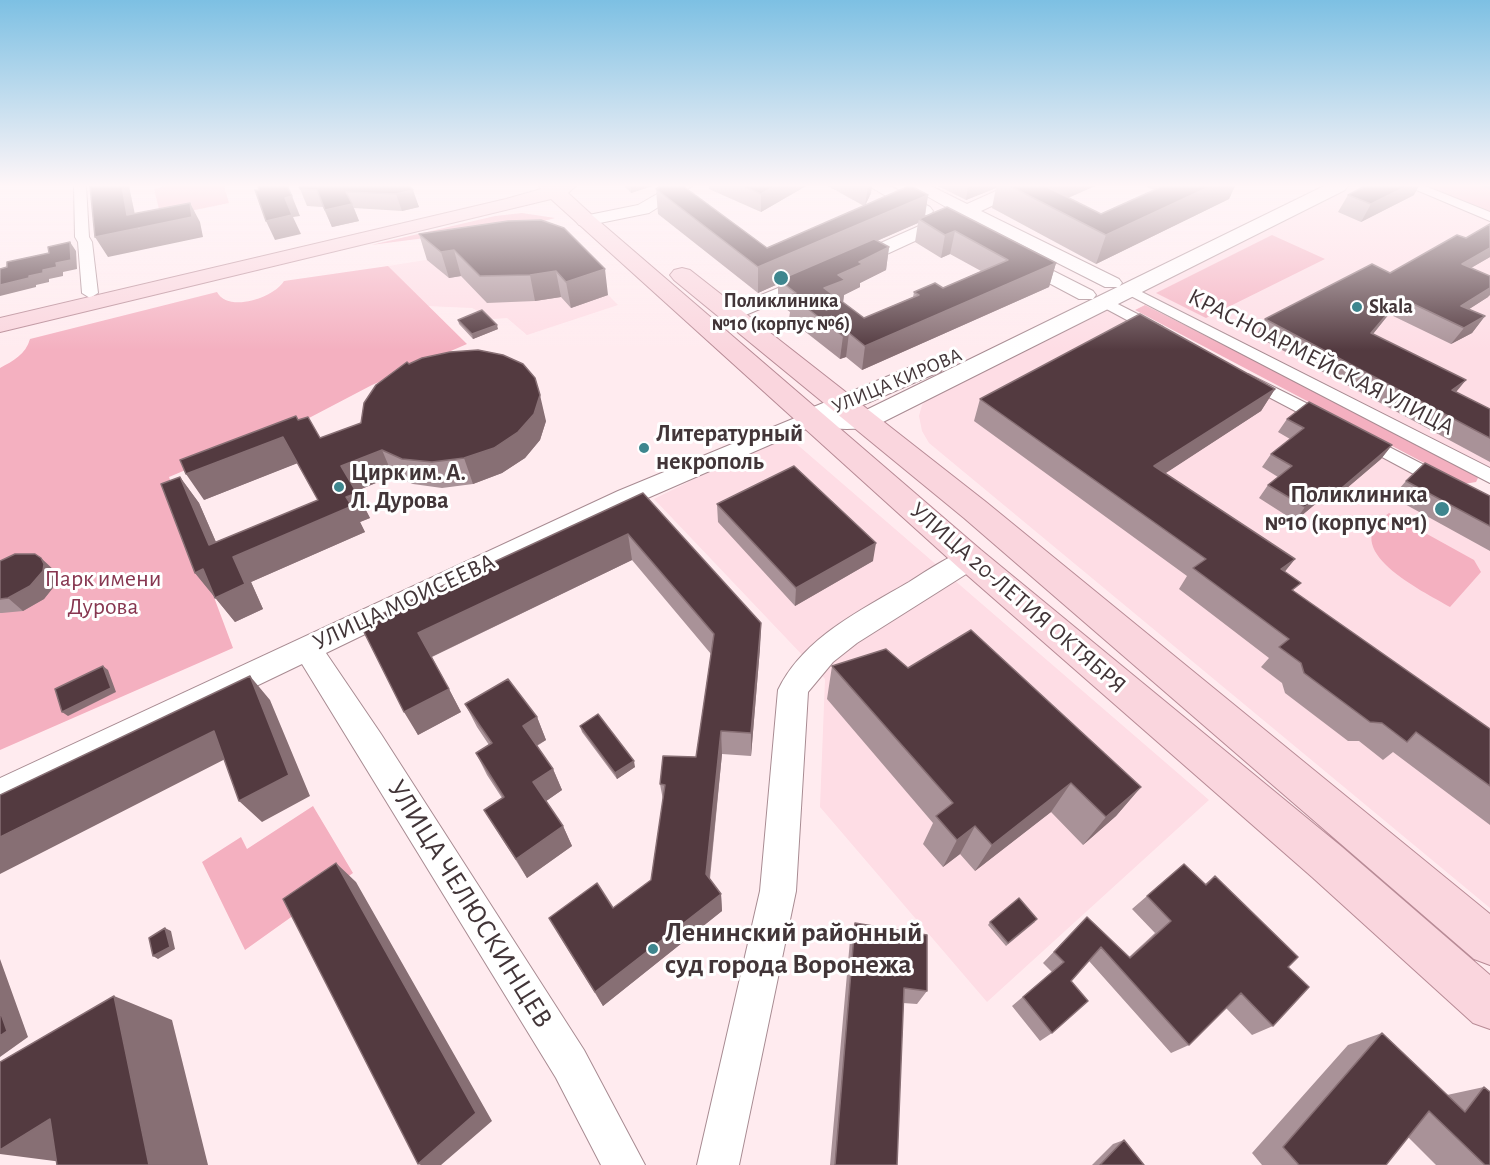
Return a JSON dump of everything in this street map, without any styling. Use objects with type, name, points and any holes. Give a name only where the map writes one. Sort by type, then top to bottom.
[{"type":"main road","points":[[0,314],[315,240]]},
{"type":"main road","points":[[0,325],[270,262],[352,240]]},
{"type":"main road","points":[[270,262],[434,240]]},
{"type":"main road","name":"УЛИЦА 20-ЛЕТИЯ ОКТЯБРЯ","points":[[622,240],[812,418],[970,559],[1327,862],[1490,1006]]},
{"type":"main road","name":"УЛИЦА КИРОВА","points":[[1108,293],[1208,240]]},
{"type":"main road","name":"УЛИЦА КИРОВА","points":[[812,418],[855,412],[1222,240]]},
{"type":"main road","name":"УЛИЦА 20-ЛЕТИЯ ОКТЯБРЯ","points":[[667,262],[729,315],[855,412],[1071,589],[1490,943]]},
{"type":"street","points":[[84,240],[90,293]]},
{"type":"street","points":[[844,267],[902,240]]},
{"type":"street","name":"КРАСНОАРМЕЙСКАЯ УЛИЦА","points":[[1017,240],[1108,293],[1174,340]]},
{"type":"street","name":"КРАСНОАРМЕЙСКАЯ УЛИЦА","points":[[1002,251],[1108,293],[1490,476]]},
{"type":"street","points":[[729,315],[824,276]]},
{"type":"street","name":"КРАСНОАРМЕЙСКАЯ УЛИЦА","points":[[1234,371],[1490,508]]},
{"type":"street","name":"УЛИЦА МОИСЕЕВА","points":[[0,794],[654,485],[812,418]]},
{"type":"street","points":[[718,1165],[778,891],[793,690],[802,673],[855,628],[970,559]]},
{"type":"street","name":"УЛИЦА ЧЕЛЮСКИНЦЕВ","points":[[307,648],[370,744],[575,1072],[624,1165]]},
{"type":"shaded area","points":[[1230,240],[1490,240],[1490,476],[1130,290]]},
{"type":"shaded area","points":[[514,246],[568,254],[618,305],[527,335],[507,318],[493,319],[472,308],[427,306],[388,266]]},
{"type":"shaded area","points":[[1106,305],[1490,511],[1490,908],[929,443],[922,431],[919,416],[922,405],[931,395]]},
{"type":"shaded area","points":[[785,434],[1209,800],[987,1002],[820,807],[825,679],[654,499]]},
{"type":"green space","points":[[391,240],[407,240],[371,245]]},
{"type":"green space","points":[[1261,240],[1284,240],[1325,259],[1206,318],[1156,293]]},
{"type":"green space","name":"Парк имени Дурова","points":[[388,266],[467,344],[372,385],[309,418],[169,477],[233,648],[0,750],[0,368],[22,353],[30,339],[217,292],[231,302],[251,301],[271,293],[284,281]]},
{"type":"green space","points":[[1145,305],[1471,471],[1478,478],[1476,482],[1464,484],[1135,310]]},
{"type":"green space","points":[[1389,513],[1474,560],[1481,572],[1450,607],[1404,580],[1377,554],[1372,541],[1375,527]]},
{"type":"green space","points":[[313,806],[353,873],[245,950],[202,862],[241,837],[247,849]]},
{"type":"building","points":[[427,240],[576,240],[605,269],[566,282],[556,271],[530,275],[480,276],[454,250],[441,252]]},
{"type":"building","points":[[723,240],[757,240],[767,248],[784,240],[821,240],[758,267]]},
{"type":"building","points":[[871,240],[877,240],[889,247],[859,262],[863,264],[838,275],[845,280],[824,288],[864,318],[919,295],[914,292],[935,283],[943,288],[1008,260],[972,240],[1012,240],[1056,263],[865,346],[849,333],[843,336],[790,295],[796,293],[779,280]]},
{"type":"building","points":[[1448,240],[1490,240],[1490,248],[1462,264],[1490,276],[1490,288],[1461,306],[1485,316],[1464,328],[1401,298],[1371,333],[1466,380],[1452,390],[1490,409],[1490,438],[1265,319],[1372,264],[1390,273]]},
{"type":"building","points":[[70,242],[71,260],[56,263],[57,267],[43,270],[43,273],[29,276],[29,278],[0,285],[0,269],[7,267],[7,262],[49,253],[48,247]]},
{"type":"building","points":[[482,310],[497,325],[472,334],[458,320]]},
{"type":"building","points":[[1140,314],[1275,389],[1154,466],[1295,559],[1281,569],[1301,583],[1292,590],[1490,729],[1490,786],[1416,732],[1407,742],[1382,723],[1370,722],[1304,673],[1301,663],[1279,647],[1289,639],[1193,568],[1206,559],[980,399]]},
{"type":"building","points":[[478,350],[503,355],[523,364],[535,378],[540,395],[534,414],[518,432],[494,448],[464,458],[432,462],[402,459],[382,450],[341,466],[357,493],[346,497],[352,506],[233,557],[245,584],[215,598],[203,569],[195,573],[161,484],[180,477],[209,545],[318,500],[283,437],[186,474],[180,460],[296,416],[298,420],[308,417],[320,438],[361,423],[364,403],[376,385],[407,362],[409,364],[422,358],[450,352]]},
{"type":"building","points":[[1309,402],[1392,445],[1337,492],[1329,487],[1305,507],[1268,485],[1292,466],[1271,454],[1304,428],[1287,419]]},
{"type":"building","points":[[1425,463],[1490,496],[1490,526],[1406,481]]},
{"type":"building","points":[[794,466],[876,543],[796,588],[717,504]]},
{"type":"building","points":[[643,493],[761,623],[751,733],[721,731],[706,874],[721,894],[595,992],[549,918],[597,883],[613,908],[651,880],[665,785],[660,784],[663,756],[696,757],[714,634],[628,534],[418,633],[449,689],[404,712],[360,624]]},
{"type":"building","points":[[15,554],[35,554],[44,564],[43,571],[30,586],[8,598],[0,599],[0,561]]},
{"type":"building","points":[[971,630],[1141,787],[1106,817],[1071,783],[992,845],[975,826],[957,840],[936,816],[953,803],[832,666],[886,649],[908,668]]},
{"type":"building","points":[[103,666],[111,688],[62,712],[55,689]]},
{"type":"building","points":[[250,676],[289,775],[239,801],[214,731],[0,837],[0,795]]},
{"type":"building","points":[[508,679],[537,717],[523,726],[553,769],[533,782],[563,826],[516,859],[484,810],[504,797],[476,753],[492,743],[465,704]]},
{"type":"building","points":[[598,714],[634,761],[615,773],[580,726]]},
{"type":"building","points":[[336,863],[476,1113],[418,1164],[283,899]]},
{"type":"building","points":[[1184,864],[1206,885],[1215,876],[1298,957],[1288,967],[1309,987],[1273,1026],[1241,993],[1189,1045],[1101,947],[1071,981],[1088,1001],[1052,1033],[1023,997],[1064,962],[1054,952],[1087,917],[1130,958],[1171,921],[1147,896]]},
{"type":"building","points":[[1019,898],[1037,919],[1008,943],[990,922]]},
{"type":"building","points":[[855,923],[927,935],[927,991],[904,988],[897,1165],[835,1165]]},
{"type":"building","points":[[165,928],[170,947],[153,956],[149,938]]},
{"type":"building","points":[[114,996],[149,1165],[57,1165],[50,1119],[0,1150],[0,1062]]},
{"type":"building","points":[[0,1011],[7,1031],[0,1036]]},
{"type":"building","points":[[1382,1033],[1465,1112],[1484,1087],[1490,1092],[1490,1165],[1485,1165],[1429,1111],[1386,1165],[1299,1165],[1283,1147]]},
{"type":"building","points":[[1124,1140],[1144,1165],[1100,1165]]},
{"type":"place","name":"Поликлиника №10 (корпус №6)","points":[[781,278]]},
{"type":"place","name":"Skala","points":[[1357,307]]},
{"type":"place","name":"Литературный некрополь","points":[[644,448]]},
{"type":"place","name":"Цирк им. А. Л. Дурова","points":[[339,487]]},
{"type":"place","name":"Поликлиника №10 (корпус №1)","points":[[1442,509]]},
{"type":"place","name":"Ленинский районный суд города Воронежа","points":[[653,949]]}]
